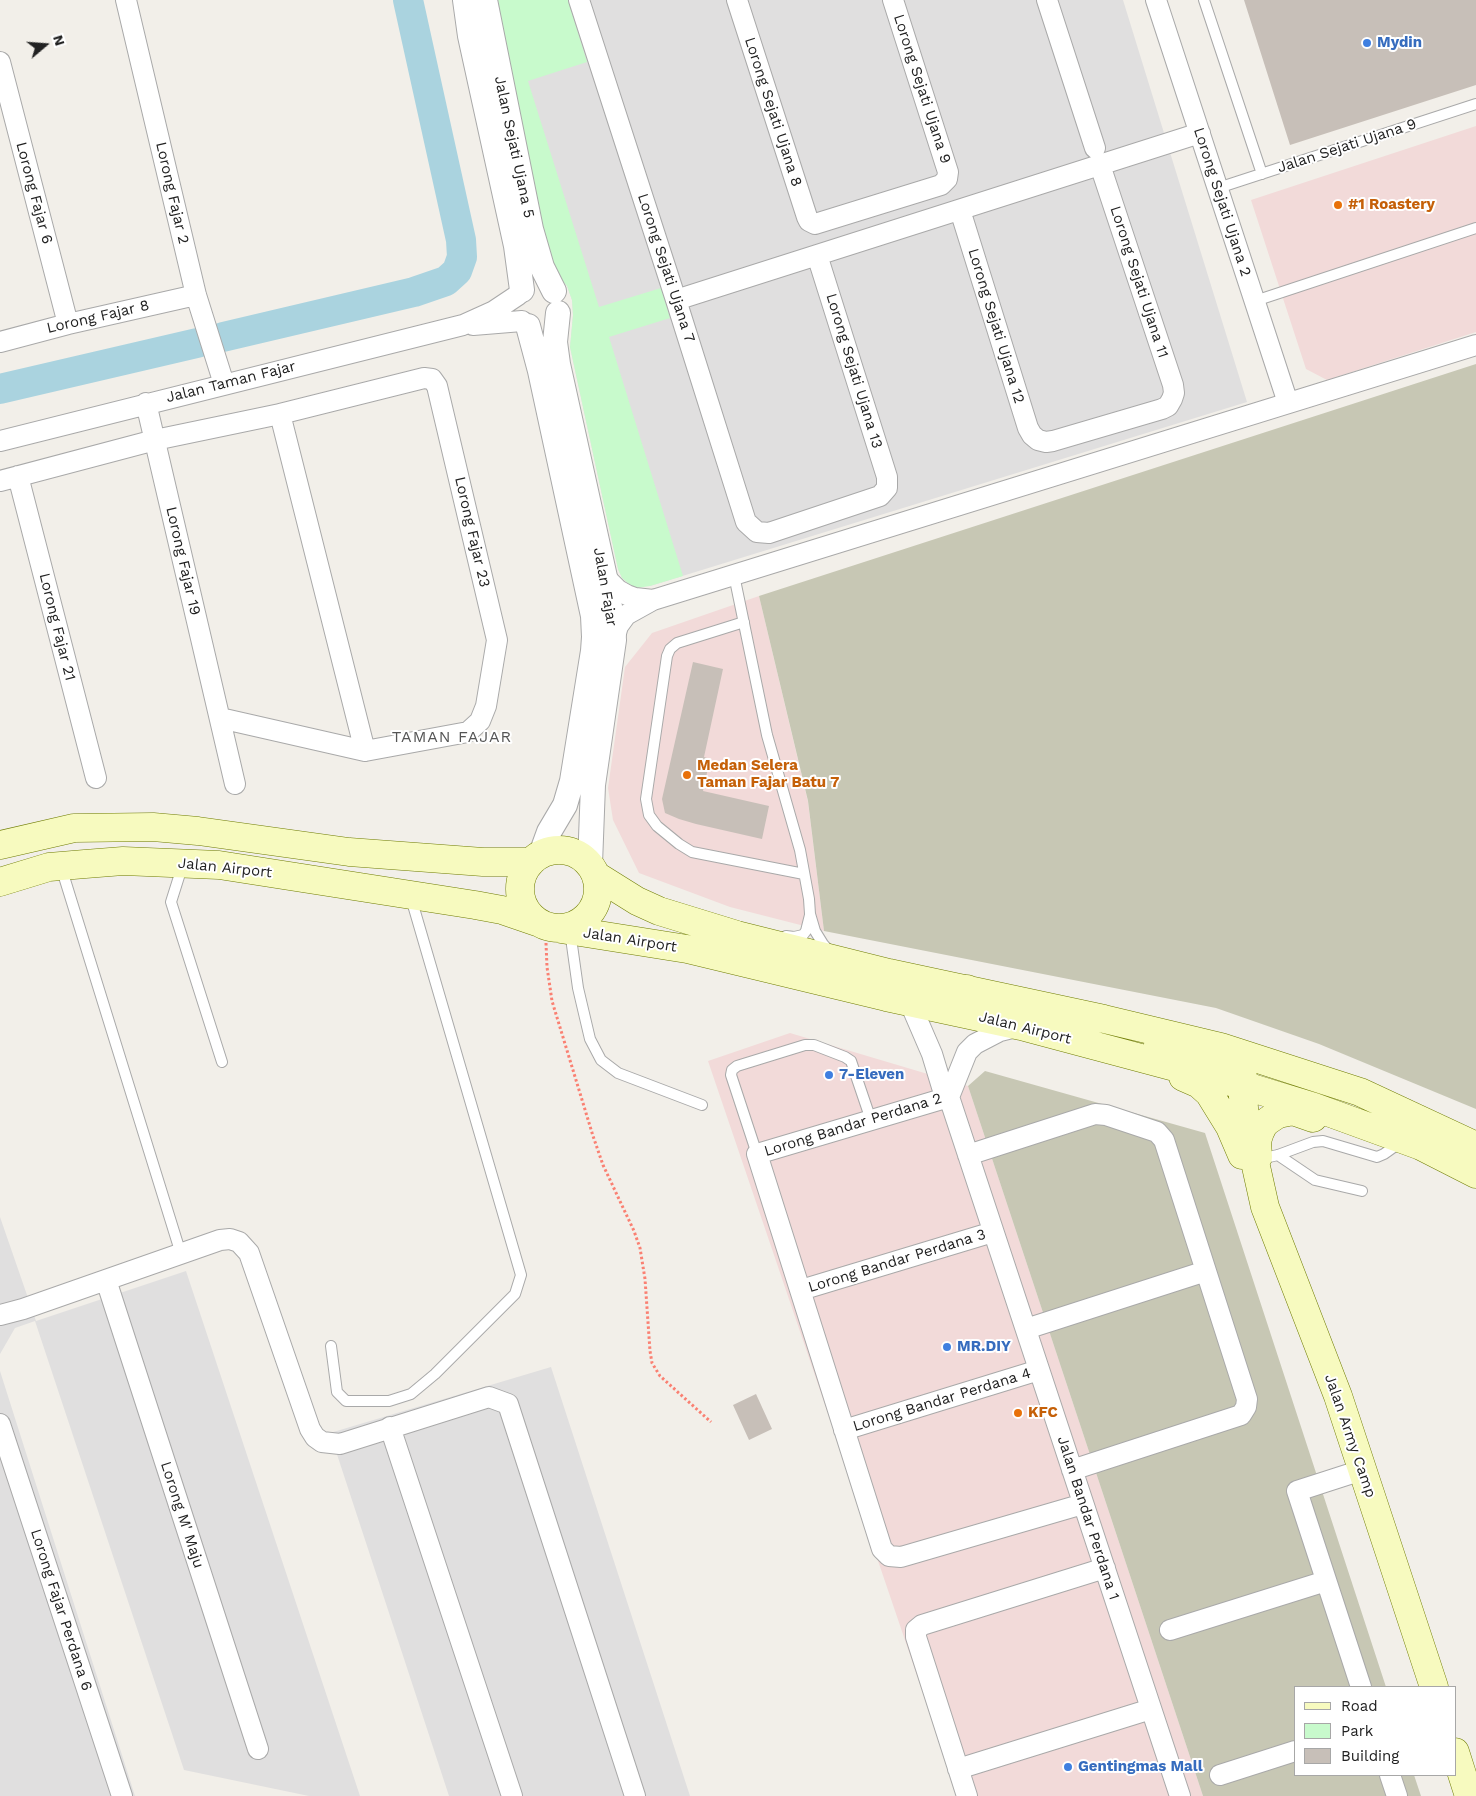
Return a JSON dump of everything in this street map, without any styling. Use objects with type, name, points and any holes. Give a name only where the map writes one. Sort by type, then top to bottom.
[{"type":"main road","name":"Jalan Airport","points":[[0,845],[74,828],[153,828],[198,831],[358,853],[483,862],[536,858]]},
{"type":"main road","points":[[554,850],[567,850],[580,855],[593,870],[598,894],[592,912],[578,924],[554,927],[528,912],[522,900],[520,886],[523,873],[536,858],[554,850]]},
{"type":"main road","name":"Jalan Airport","points":[[0,882],[49,867],[123,861],[183,863],[218,865],[502,910],[554,927],[687,949],[910,1003],[1021,1026],[1242,1085],[1314,1107],[1421,1146],[1462,1144]]},
{"type":"main road","name":"Jalan Airport","points":[[593,870],[637,901],[659,911],[738,935],[967,990],[1221,1046],[1360,1092],[1462,1144],[1476,1174]]},
{"type":"main road","points":[[967,990],[1038,1018],[1231,1062],[1244,1080],[1242,1085],[1247,1126],[1263,1197]]},
{"type":"main road","points":[[1103,1048],[1120,1061],[1186,1077],[1199,1084],[1209,1093],[1236,1139],[1263,1197]]},
{"type":"main road","points":[[1263,1197],[1268,1157],[1257,1141],[1264,1124],[1278,1114],[1293,1112],[1398,1144],[1462,1144]]},
{"type":"main road","name":"Jalan Army Camp","points":[[1263,1197],[1338,1396],[1434,1686]]},
{"type":"main road","points":[[1456,1755],[1469,1796]]},
{"type":"street","name":"Lorong Fajar 2","points":[[126,0],[196,294],[224,384]]},
{"type":"street","name":"Jalan Sejati Ujana 5","points":[[465,0],[470,36],[516,246],[520,293]]},
{"type":"street","name":"Jalan Sejati Ujana 5","points":[[485,0],[531,229],[542,267],[556,302]]},
{"type":"street","name":"Lorong Sejati Ujana 7","points":[[579,0],[746,522],[757,532]]},
{"type":"street","name":"Lorong Sejati Ujana 8","points":[[737,0],[807,217],[811,223],[819,224],[941,185],[947,179]]},
{"type":"street","name":"Lorong Sejati Ujana 9","points":[[894,0],[948,172],[947,179]]},
{"type":"street","name":"Lorong Sejati Ujana 11","points":[[1038,440],[1053,441],[1162,409],[1168,406],[1172,399],[1173,385],[1047,0]]},
{"type":"street","name":"Lorong Sejati Ujana 2","points":[[1156,0],[1288,403]]},
{"type":"street","name":"Lorong Fajar 6","points":[[0,62],[68,324]]},
{"type":"street","points":[[676,300],[960,210],[1098,156],[1200,133]]},
{"type":"street","name":"Lorong Sejati Ujana 12","points":[[960,210],[1028,428],[1038,440]]},
{"type":"street","name":"Lorong Sejati Ujana 13","points":[[757,532],[769,533],[880,496],[887,488],[887,477],[818,255]]},
{"type":"street","points":[[542,284],[556,302],[554,319],[542,327],[525,324],[463,325],[494,311],[528,286],[542,284]]},
{"type":"street","points":[[520,293],[515,309],[525,324]]},
{"type":"street","name":"Lorong Fajar 8","points":[[0,342],[196,294]]},
{"type":"street","name":"Jalan Fajar","points":[[556,302],[555,342],[558,364],[606,577],[614,640],[593,785],[593,870]]},
{"type":"street","name":"Jalan Fajar","points":[[525,324],[533,340],[591,606],[594,637],[594,651],[572,781],[565,805],[536,858]]},
{"type":"street","name":"Jalan Taman Fajar","points":[[0,440],[463,325]]},
{"type":"street","points":[[614,640],[618,626],[626,615],[653,600],[1476,345]]},
{"type":"street","name":"Lorong Fajar 23","points":[[9,479],[155,440],[280,414],[424,378],[432,379],[437,386],[497,640],[486,706],[480,722],[468,732],[364,751]]},
{"type":"street","name":"Lorong Fajar 19","points":[[146,403],[235,784]]},
{"type":"street","points":[[220,718],[364,751],[280,414]]},
{"type":"street","name":"Lorong Fajar 21","points":[[9,479],[96,778]]},
{"type":"street","points":[[606,577],[618,590],[627,595],[653,600]]},
{"type":"street","name":"Jalan Bandar Perdana 1","points":[[910,1003],[930,1047],[942,1087],[948,1097],[968,1155],[1180,1796]]},
{"type":"street","points":[[948,1097],[967,1052],[975,1044],[1000,1031],[1021,1026]]},
{"type":"street","name":"Lorong Bandar Perdana 2","points":[[757,1154],[948,1097]]},
{"type":"street","points":[[968,1155],[1095,1114],[1157,1132],[1164,1140],[1247,1399],[1246,1407],[1241,1415],[1072,1470]]},
{"type":"street","points":[[757,1154],[882,1549],[890,1556],[901,1558],[1083,1504]]},
{"type":"street","name":"Lorong Bandar Perdana 3","points":[[801,1290],[993,1232]]},
{"type":"street","points":[[1,1311],[23,1309],[220,1240],[230,1239],[239,1242],[249,1253],[310,1429],[315,1437],[322,1442],[340,1444],[489,1396],[508,1404],[635,1796]]},
{"type":"street","points":[[1026,1330],[1206,1271]]},
{"type":"street","name":"Lorong M' Maju","points":[[106,1280],[258,1749]]},
{"type":"street","name":"Lorong Bandar Perdana 4","points":[[844,1430],[1039,1370]]},
{"type":"street","name":"Lorong Fajar Perdana 6","points":[[0,1424],[122,1796]]},
{"type":"street","points":[[390,1428],[512,1796]]},
{"type":"street","points":[[1361,1686],[1297,1491],[1362,1470]]},
{"type":"street","points":[[967,1796],[916,1637],[916,1630],[922,1625],[1104,1568]]},
{"type":"street","points":[[1170,1630],[1326,1580]]},
{"type":"street","points":[[958,1769],[1151,1709]]},
{"type":"street","points":[[1220,1775],[1294,1751]]},
{"type":"street","points":[[1390,1776],[1397,1796]]},
{"type":"lane","points":[[1204,0],[1262,174]]},
{"type":"lane","name":"Jalan Sejati Ujana 9","points":[[1218,188],[1476,104]]},
{"type":"lane","points":[[1255,302],[1476,228]]},
{"type":"lane","points":[[734,575],[767,735],[800,850],[810,914],[815,931],[823,944],[832,953],[846,962]]},
{"type":"lane","points":[[744,622],[677,643],[670,649],[667,656],[646,799],[649,815],[656,826],[692,852],[804,874]]},
{"type":"lane","points":[[183,863],[171,902],[222,1062]]},
{"type":"lane","points":[[61,866],[180,1254]]},
{"type":"lane","points":[[331,1346],[337,1392],[346,1400],[389,1401],[411,1394],[435,1374],[515,1294],[521,1274],[410,894]]},
{"type":"lane","points":[[738,935],[800,936],[806,931],[810,914]]},
{"type":"lane","points":[[554,927],[578,988],[590,1039],[601,1060],[618,1073],[702,1105]]},
{"type":"lane","points":[[757,1154],[731,1075],[732,1070],[736,1066],[805,1045],[814,1045],[851,1061],[871,1120]]},
{"type":"lane","points":[[1268,1157],[1313,1142],[1323,1141],[1377,1157],[1398,1144]]},
{"type":"lane","points":[[1268,1157],[1315,1180],[1362,1191]]},
{"type":"path","points":[[554,927],[545,948],[552,1002],[603,1165],[640,1248],[645,1278],[652,1363],[660,1376],[711,1422]]},
{"type":"shaded area","points":[[498,0],[1123,0],[1247,402],[650,586],[629,584],[622,578],[618,569],[570,347],[573,315],[572,300],[567,286],[554,271],[550,262],[506,50]]},
{"type":"shaded area","points":[[1476,126],[1476,332],[1327,380],[1306,369],[1251,200]]},
{"type":"shaded area","points":[[1476,364],[1476,1109],[1319,1044],[1216,1008],[824,931],[808,801],[759,596]]},
{"type":"shaded area","points":[[759,596],[808,802],[824,931],[730,907],[639,873],[613,820],[608,788],[625,667],[652,633]]},
{"type":"shaded area","points":[[790,1033],[968,1086],[1203,1796],[958,1796],[708,1061]]},
{"type":"shaded area","points":[[985,1071],[1205,1133],[1386,1686],[1294,1686],[1294,1776],[1414,1776],[1421,1796],[1203,1796],[968,1086]]},
{"type":"shaded area","points":[[0,1217],[36,1321],[186,1271],[360,1796],[309,1796],[184,1770],[35,1321],[15,1328],[0,1354]]},
{"type":"shaded area","points":[[551,1367],[690,1796],[449,1796],[330,1433]]},
{"type":"shaded area","points":[[0,1371],[135,1796],[0,1796]]},
{"type":"green space","points":[[498,0],[568,0],[587,62],[528,81],[599,307],[661,288],[670,318],[609,337],[683,576],[650,586],[637,588],[629,584],[622,578],[618,569],[570,347],[573,315],[572,300],[567,286],[554,271],[550,262],[506,50]]},
{"type":"building","name":"Mydin","points":[[1244,0],[1476,0],[1476,85],[1290,145]]},
{"type":"building","points":[[693,662],[723,669],[704,757],[710,759],[703,791],[769,806],[762,839],[696,824],[665,813],[662,799]]},
{"type":"building","points":[[756,1394],[772,1429],[749,1440],[733,1405]]},
{"type":"waterway","points":[[223,337],[414,292],[446,281],[457,271],[462,257],[461,240],[408,0]]},
{"type":"waterway","points":[[0,389],[197,343]]},
{"type":"place","name":"Mydin","points":[[1367,43]]},
{"type":"place","name":"#1 Roastery","points":[[1338,205]]},
{"type":"place","name":"Medan Selera Taman Fajar Batu 7","points":[[687,775]]},
{"type":"place","name":"7-Eleven","points":[[829,1075]]},
{"type":"place","name":"MR.DIY","points":[[947,1347]]},
{"type":"place","name":"KFC","points":[[1018,1413]]},
{"type":"place","name":"Gentingmas Mall","points":[[1068,1767]]},
{"type":"district","name":"TAMAN FAJAR","points":[[452,737]]}]
